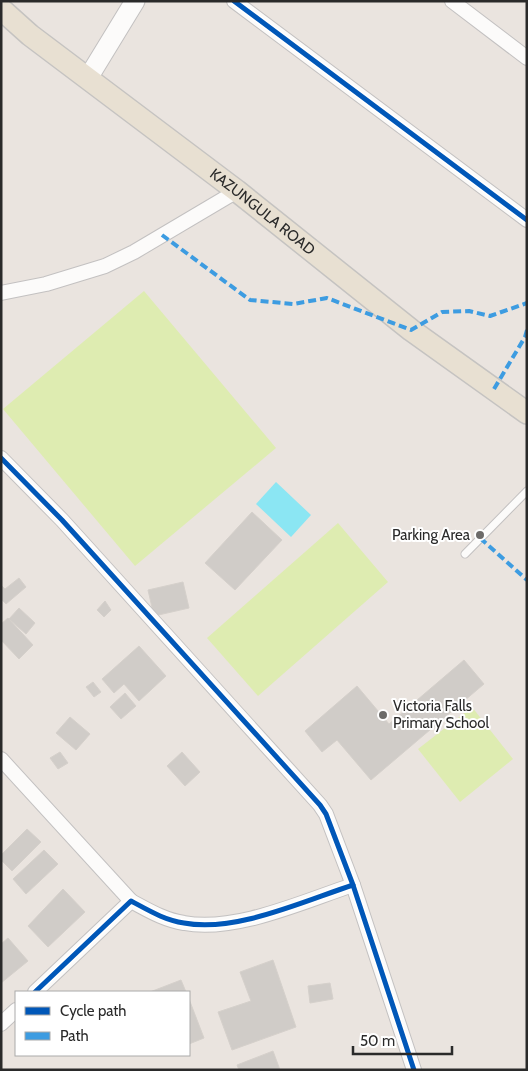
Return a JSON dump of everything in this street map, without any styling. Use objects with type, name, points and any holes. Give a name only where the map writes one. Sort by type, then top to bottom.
[{"type":"main road","name":"KAZUNGULA ROAD","points":[[1,9],[30,35],[237,191],[411,330],[527,413]]},
{"type":"street","points":[[88,78],[136,1]]},
{"type":"street","points":[[234,1],[256,7],[527,220]]},
{"type":"street","points":[[452,1],[527,58]]},
{"type":"street","points":[[1,294],[46,284],[105,266],[134,252],[237,191]]},
{"type":"street","points":[[1,458],[62,520],[320,805],[331,826],[353,885],[414,1070]]},
{"type":"street","points":[[1,759],[131,901],[162,917],[185,924],[218,926],[252,919],[353,885]]},
{"type":"street","points":[[36,991],[131,901]]},
{"type":"street","points":[[2,1021],[15,1011]]},
{"type":"lane","points":[[465,554],[527,491]]},
{"type":"green space","points":[[144,291],[276,448],[135,566],[3,409]]},
{"type":"green space","points":[[338,523],[388,582],[258,696],[207,638]]},
{"type":"green space","points":[[472,707],[513,759],[460,802],[418,749]]},
{"type":"water","points":[[276,482],[311,515],[291,537],[256,504]]},
{"type":"building","points":[[252,512],[282,540],[235,590],[205,563]]},
{"type":"building","points":[[19,578],[26,587],[6,604],[1,599],[1,585],[5,589]]},
{"type":"building","points":[[183,582],[189,608],[154,616],[148,590]]},
{"type":"building","points":[[105,601],[111,610],[104,617],[97,610]]},
{"type":"building","points":[[19,608],[35,623],[26,634],[9,619]]},
{"type":"building","points":[[8,618],[33,645],[19,659],[1,640],[1,624]]},
{"type":"building","points":[[139,646],[166,676],[139,701],[124,684],[114,693],[102,679]]},
{"type":"building","points":[[464,660],[484,684],[371,780],[337,740],[322,752],[305,731],[357,686],[389,724]]},
{"type":"building","points":[[93,682],[101,692],[94,697],[86,687]]},
{"type":"building","points":[[125,693],[136,706],[121,719],[110,707]]},
{"type":"building","points":[[70,717],[90,734],[76,750],[56,733]]},
{"type":"building","points":[[60,752],[68,763],[58,769],[50,758]]},
{"type":"building","points":[[182,752],[200,772],[185,786],[167,766]]},
{"type":"building","points":[[27,829],[41,842],[12,871],[1,860],[1,855]]},
{"type":"building","points":[[44,850],[58,864],[26,894],[13,879]]},
{"type":"building","points":[[63,889],[85,912],[48,947],[28,926]]},
{"type":"building","points":[[8,938],[28,961],[1,983],[1,944]]},
{"type":"building","points":[[273,960],[296,1027],[232,1050],[218,1012],[251,1001],[240,972]]},
{"type":"building","points":[[181,980],[186,991],[153,991]]},
{"type":"building","points":[[330,983],[333,999],[310,1003],[308,986]]},
{"type":"building","points":[[190,1002],[204,1038],[190,1044]]},
{"type":"building","points":[[273,1051],[280,1070],[239,1070],[237,1065]]},
{"type":"marked path","points":[[162,235],[250,300],[293,304],[327,298],[411,330],[442,312],[469,311],[490,316],[527,303]]},
{"type":"marked path","points":[[494,389],[525,337],[527,330]]},
{"type":"marked path","points":[[480,538],[527,580]]},
{"type":"cycle path","points":[[234,1],[527,220]]},
{"type":"cycle path","points":[[1,458],[62,520],[320,805],[326,814],[353,885],[414,1070]]},
{"type":"cycle path","points":[[36,991],[131,901],[177,922],[204,925],[225,924],[269,914],[353,885]]},
{"type":"place","name":"Parking Area","points":[[480,535]]},
{"type":"place","name":"Victoria Falls Primary School","points":[[383,715]]}]
